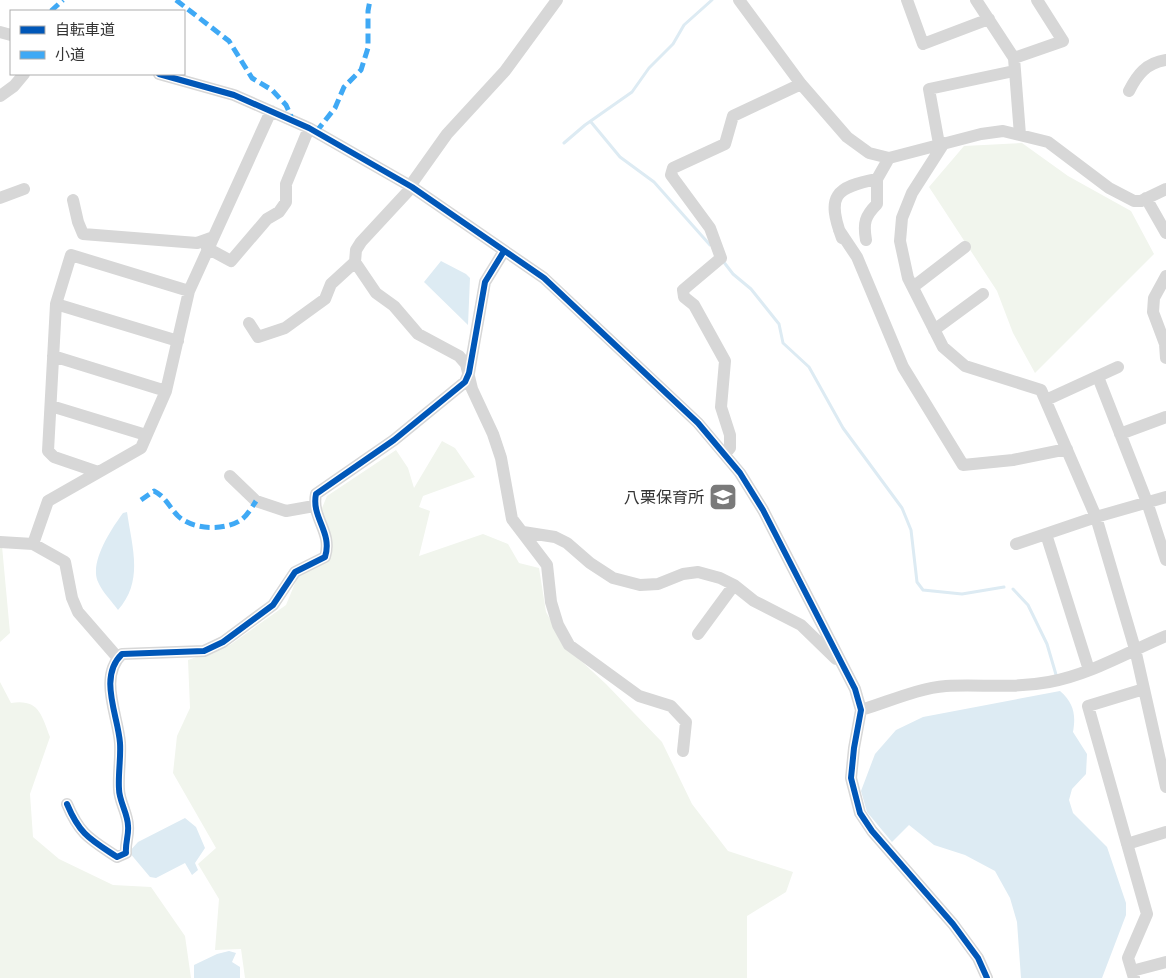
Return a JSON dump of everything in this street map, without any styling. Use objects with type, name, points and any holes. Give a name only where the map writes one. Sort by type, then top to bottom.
[{"type":"street","points":[[739,0],[801,84],[847,137],[869,153],[889,158],[941,144],[1003,131],[1048,142],[1109,188],[1134,201],[1166,189]]},
{"type":"street","points":[[907,0],[923,44],[989,20]]},
{"type":"street","points":[[976,0],[1014,64],[1020,135]]},
{"type":"street","points":[[1037,0],[1063,41],[1014,64],[929,89],[941,144],[912,193],[902,218],[900,241],[908,278],[943,347],[965,366],[1041,390],[1046,400],[1096,517],[1135,649],[1165,784]]},
{"type":"street","points":[[554,1],[505,71],[447,134],[411,187],[361,242],[356,250],[355,262],[376,293],[394,306],[418,334],[459,356],[466,364],[472,389],[493,434],[501,458],[512,519],[547,565],[556,617],[569,645],[639,696],[671,706],[686,722],[683,751]]},
{"type":"street","points":[[1129,91],[1137,75],[1148,66],[1166,60]]},
{"type":"street","points":[[0,96],[14,86],[23,75]]},
{"type":"street","points":[[163,75],[234,95],[309,128],[411,187],[544,278],[698,423],[726,454],[763,510],[855,689],[861,710],[851,778],[860,813],[872,831],[953,924],[978,958],[987,978]]},
{"type":"street","points":[[726,454],[730,448],[730,435],[721,407],[725,361],[694,305],[684,298],[683,290],[720,258],[710,228],[671,175],[673,168],[725,144],[733,116],[801,84]]},
{"type":"street","points":[[33,544],[48,501],[140,448],[166,391],[189,291],[209,243],[271,111]]},
{"type":"street","points":[[73,200],[83,234],[209,243],[231,261],[267,219],[279,212],[286,202],[286,184],[309,128]]},
{"type":"street","points":[[866,240],[863,223],[868,213],[877,204],[877,179],[889,158]]},
{"type":"street","points":[[860,284],[839,230],[834,211],[834,200],[842,190],[877,179]]},
{"type":"street","points":[[0,198],[24,190]]},
{"type":"street","points":[[1146,198],[1166,233]]},
{"type":"street","points":[[839,230],[857,258],[903,367],[963,465],[1013,460],[1067,449]]},
{"type":"street","points":[[913,287],[965,247]]},
{"type":"street","points":[[68,804],[74,820],[85,836],[117,857],[126,853],[125,843],[128,827],[119,789],[121,766],[120,740],[111,703],[114,665],[118,658],[122,654],[204,650],[223,642],[273,604],[295,572],[325,557],[328,540],[314,506],[316,494],[394,440],[465,382],[469,372],[485,282],[504,252]]},
{"type":"street","points":[[98,472],[54,457],[48,451],[56,304],[71,255],[189,291]]},
{"type":"street","points":[[248,323],[258,337],[285,328],[325,299],[331,284],[355,262]]},
{"type":"street","points":[[1166,276],[1154,298],[1152,312],[1165,344],[1166,358]]},
{"type":"street","points":[[934,330],[983,294]]},
{"type":"street","points":[[56,304],[178,341]]},
{"type":"street","points":[[53,356],[166,391]]},
{"type":"street","points":[[1046,400],[1118,368]]},
{"type":"street","points":[[1098,377],[1147,502],[1166,560]]},
{"type":"street","points":[[51,406],[146,435]]},
{"type":"street","points":[[1120,434],[1166,417]]},
{"type":"street","points":[[230,476],[256,501],[286,511],[314,506]]},
{"type":"street","points":[[1016,544],[1096,517],[1166,497]]},
{"type":"street","points":[[523,532],[561,540],[613,578],[640,585],[658,584],[684,574],[698,572],[720,578],[734,585],[754,601],[801,625],[816,638],[830,655],[842,663]]},
{"type":"street","points":[[1046,534],[1089,670]]},
{"type":"street","points":[[0,542],[33,544],[66,562],[72,598],[78,612],[118,658]]},
{"type":"street","points":[[698,634],[734,585]]},
{"type":"street","points":[[861,710],[923,690],[945,686],[1016,688],[1051,682],[1089,670],[1166,636]]},
{"type":"street","points":[[1144,689],[1088,706],[1147,914],[1128,958],[1133,975],[1166,962]]},
{"type":"street","points":[[1127,844],[1166,832]]},
{"type":"shaded area","points":[[1022,143],[1068,176],[1131,211],[1154,254],[1035,373],[1013,333],[997,291],[929,187],[964,146]]},
{"type":"shaded area","points":[[441,261],[470,278],[468,325],[424,282]]},
{"type":"shaded area","points":[[442,441],[455,448],[475,477],[423,496],[419,507],[430,511],[419,556],[483,534],[508,544],[519,563],[539,568],[546,612],[565,646],[606,684],[662,742],[692,804],[728,851],[793,872],[786,892],[747,916],[747,978],[245,978],[241,949],[215,950],[219,899],[198,864],[216,848],[173,773],[177,736],[190,708],[188,660],[230,645],[286,605],[298,576],[329,561],[322,508],[327,496],[396,450],[408,468],[414,488]]},
{"type":"shaded area","points":[[127,512],[133,551],[134,575],[126,599],[118,610],[98,583],[96,566],[109,534],[123,513]]},
{"type":"shaded area","points":[[2,546],[10,633],[0,642],[0,547]]},
{"type":"shaded area","points":[[0,682],[11,703],[28,703],[38,710],[50,737],[30,794],[33,837],[59,859],[113,885],[151,887],[185,936],[191,978],[0,978]]},
{"type":"shaded area","points":[[1060,691],[1071,705],[1074,715],[1073,732],[1087,754],[1086,774],[1072,789],[1069,800],[1073,813],[1107,847],[1126,903],[1126,915],[1102,978],[1021,978],[1017,922],[1010,898],[995,871],[965,855],[934,845],[909,825],[892,842],[867,812],[861,791],[875,754],[896,730],[923,717]]},
{"type":"shaded area","points":[[185,818],[196,827],[205,848],[195,863],[198,870],[192,875],[185,863],[156,878],[150,877],[129,852],[138,842]]},
{"type":"shaded area","points":[[229,951],[236,953],[232,962],[240,967],[240,978],[194,978],[194,965],[217,954]]},
{"type":"waterway","points":[[564,143],[585,125],[632,92],[649,68],[673,44],[684,25],[712,0]]},
{"type":"waterway","points":[[591,122],[620,157],[654,182],[710,245]]},
{"type":"waterway","points":[[723,261],[733,274],[751,289],[779,324],[783,343],[809,367],[843,428],[902,508],[911,530],[917,582],[923,590],[962,594],[1004,587]]},
{"type":"waterway","points":[[1013,589],[1028,605],[1047,644],[1057,678]]},
{"type":"marked path","points":[[52,10],[63,0]]},
{"type":"marked path","points":[[176,0],[229,41],[252,78],[272,90],[286,105],[293,121]]},
{"type":"marked path","points":[[316,132],[335,108],[344,87],[361,70],[368,48],[368,11],[370,0]]},
{"type":"marked path","points":[[141,500],[154,491],[162,496],[184,521],[209,527],[234,524],[247,514],[256,501]]},
{"type":"cycle path","points":[[163,75],[234,95],[309,128],[412,187],[544,278],[698,423],[740,473],[763,510],[855,689],[861,710],[851,778],[860,813],[872,831],[953,924],[978,958],[987,978]]},
{"type":"cycle path","points":[[67,804],[81,830],[93,840],[117,857],[126,853],[128,821],[119,794],[120,743],[110,685],[115,663],[122,654],[204,651],[223,642],[273,605],[295,572],[325,557],[326,540],[316,510],[316,494],[394,440],[465,382],[469,373],[485,282],[504,251]]},
{"type":"place","name":"八栗保育所","points":[[723,497]]}]
